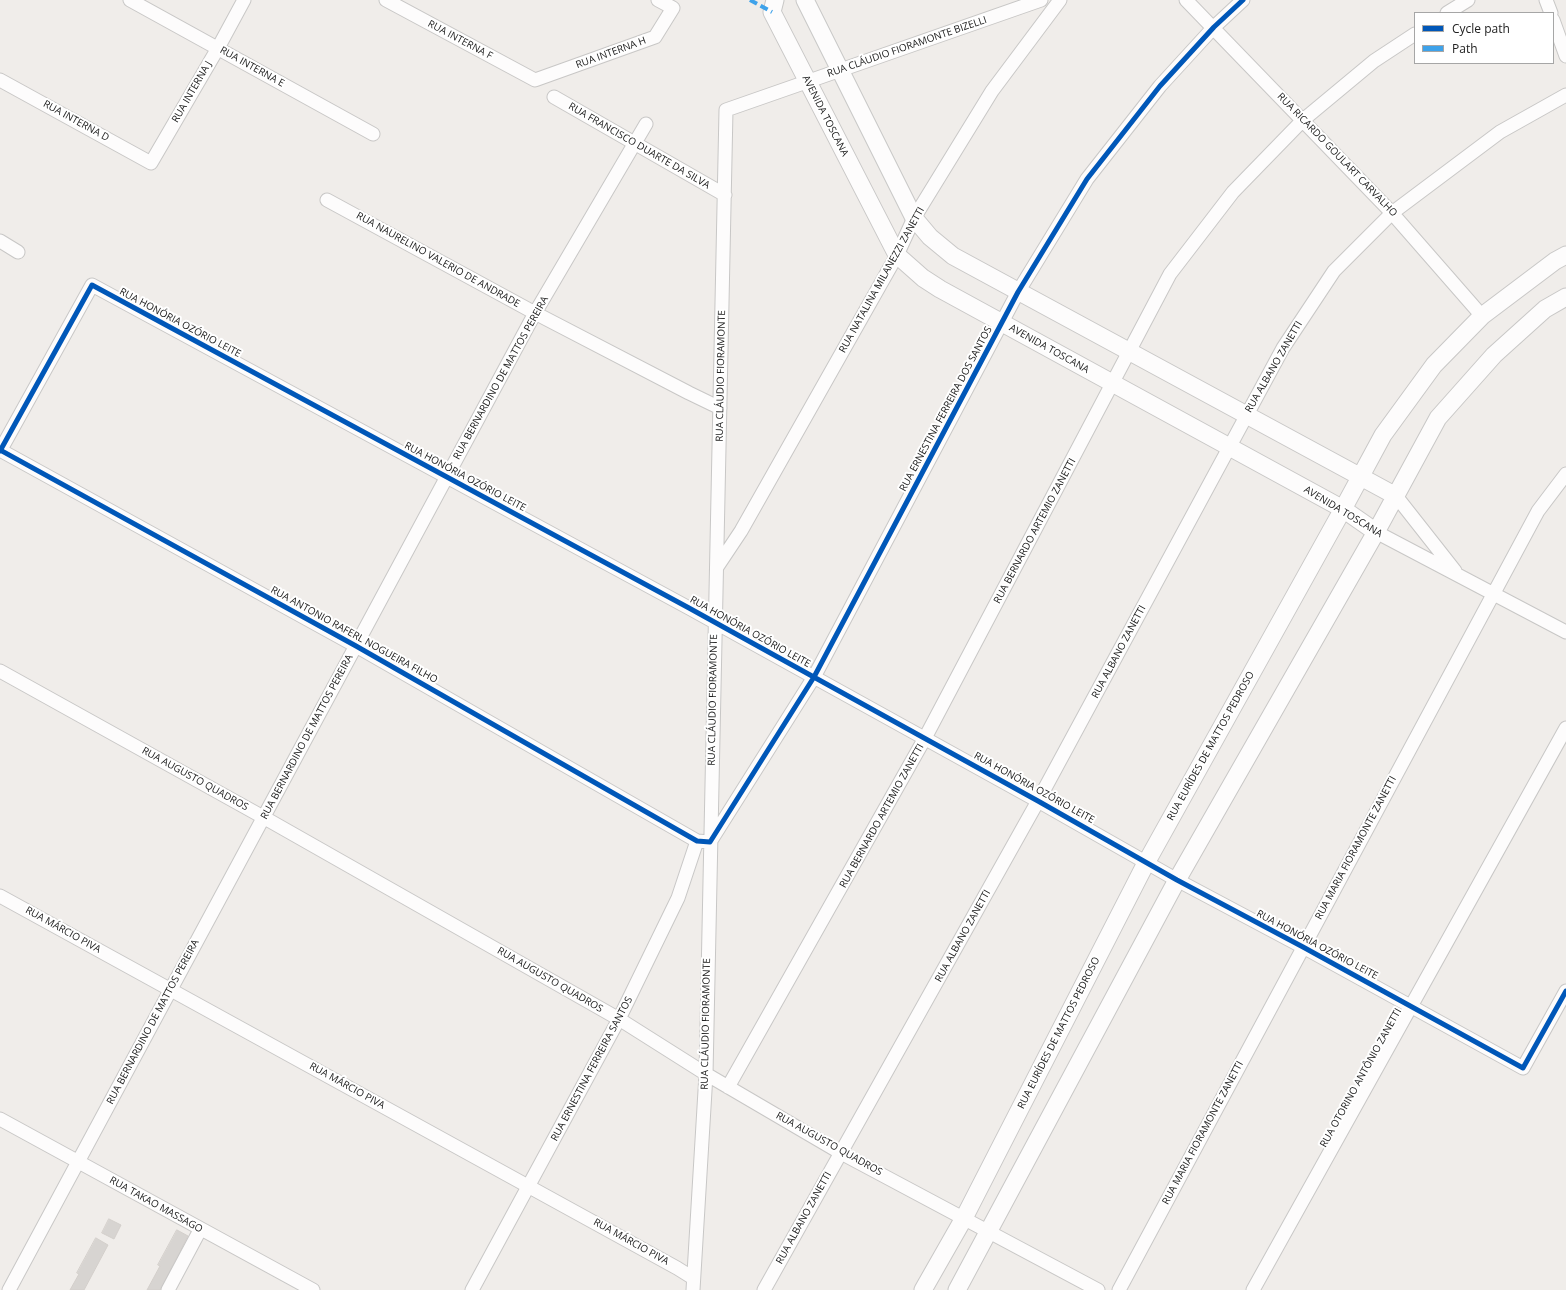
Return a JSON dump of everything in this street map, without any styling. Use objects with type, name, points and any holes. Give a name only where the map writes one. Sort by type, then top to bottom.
[{"type":"street","name":"RUA INTERNA E","points":[[130,0],[373,134]]},
{"type":"street","name":"RUA INTERNA J","points":[[152,162],[244,0]]},
{"type":"street","name":"RUA INTERNA F","points":[[386,0],[535,80]]},
{"type":"street","name":"RUA INTERNA H","points":[[535,80],[655,37],[673,8],[658,0]]},
{"type":"street","name":"AVENIDA TOSCANA","points":[[776,0],[772,12],[897,255],[923,278],[940,289],[1343,509],[1376,532],[1566,632]]},
{"type":"street","name":"AVENIDA TOSCANA","points":[[805,0],[914,218],[930,237],[953,256],[1396,496],[1457,574]]},
{"type":"street","name":"RUA CLÁUDIO FIORAMONTE BIZELLI","points":[[726,110],[1042,0]]},
{"type":"street","name":"RUA NATALINA MILANEZZI ZANETTI","points":[[716,568],[741,531],[897,255],[914,218],[992,91],[1060,0]]},
{"type":"street","name":"RUA RICARDO GOULART CARVALHO","points":[[1186,0],[1214,27],[1392,213],[1482,316]]},
{"type":"street","name":"RUA ERNESTINA FERREIRA DOS SANTOS","points":[[704,841],[814,677],[1018,292],[1087,179],[1160,86],[1214,27],[1243,0]]},
{"type":"street","points":[[1449,12],[1468,0]]},
{"type":"street","points":[[1546,0],[1551,12]]},
{"type":"street","points":[[1554,23],[1566,56]]},
{"type":"street","name":"RUA BERNARDO ARTEMIO ZANETTI","points":[[728,1087],[925,738],[1170,274],[1233,192],[1303,120],[1374,61],[1414,35]]},
{"type":"street","name":"RUA INTERNA D","points":[[0,80],[152,162]]},
{"type":"street","name":"RUA ALBANO ZANETTI","points":[[764,1290],[1038,801],[1283,348],[1334,271],[1392,213],[1500,132],[1566,95]]},
{"type":"street","name":"RUA FRANCISCO DUARTE DA SILVA","points":[[554,97],[724,194]]},
{"type":"street","name":"RUA CLÁUDIO FIORAMONTE","points":[[693,1284],[706,1074],[704,841],[715,623],[726,110]]},
{"type":"street","name":"RUA BERNARDINO DE MATTOS PEREIRA","points":[[9,1290],[535,313],[646,124]]},
{"type":"street","name":"RUA NAURELINO VALERIO DE ANDRADE","points":[[327,200],[535,313],[689,394],[720,408]]},
{"type":"street","points":[[0,241],[18,252]]},
{"type":"street","name":"RUA EURÍDES DE MATTOS PEDROSO","points":[[923,1290],[964,1218],[1146,863],[1383,435],[1434,365],[1482,316],[1555,260],[1566,255]]},
{"type":"street","name":"RUA HONÓRIA OZÓRIO LEITE","points":[[0,450],[92,285],[814,677],[1038,801],[1146,863],[1303,946],[1523,1068],[1566,991]]},
{"type":"street","points":[[957,1290],[1177,880],[1376,532],[1438,418],[1494,355],[1545,310],[1566,297]]},
{"type":"street","name":"RUA ANTONIO RAFERL NOGUEIRA FILHO","points":[[0,450],[356,646],[704,841]]},
{"type":"street","name":"RUA MARIA FIORAMONTE ZANETTI","points":[[1119,1290],[1538,511],[1566,474]]},
{"type":"street","name":"RUA AUGUSTO QUADROS","points":[[0,671],[263,817],[619,1019],[706,1074],[841,1153],[1098,1290]]},
{"type":"street","name":"RUA OTORINO ANTÔNIO ZANETTI","points":[[1253,1290],[1566,728]]},
{"type":"street","name":"RUA ERNESTINA FERREIRA SANTOS","points":[[472,1290],[619,1019],[704,841]]},
{"type":"street","name":"RUA MÁRCIO PIVA","points":[[0,896],[677,1268],[693,1284]]},
{"type":"street","name":"RUA TAKAO MASSAGO","points":[[0,1119],[305,1288]]},
{"type":"street","points":[[168,1290],[200,1230]]},
{"type":"building","points":[[109,1219],[121,1225],[114,1239],[102,1233]]},
{"type":"building","points":[[177,1230],[188,1236],[160,1290],[147,1290],[160,1266],[158,1265]]},
{"type":"building","points":[[96,1238],[108,1245],[84,1290],[70,1290],[79,1274],[77,1273]]},
{"type":"marked path","points":[[750,0],[772,12]]},
{"type":"cycle path","points":[[0,450],[356,646],[697,841],[710,842],[814,677],[1018,292],[1087,179],[1160,86],[1214,27],[1243,0]]},
{"type":"cycle path","points":[[0,451],[92,285],[689,608],[1038,801],[1177,880],[1303,947],[1523,1068],[1566,991]]}]
